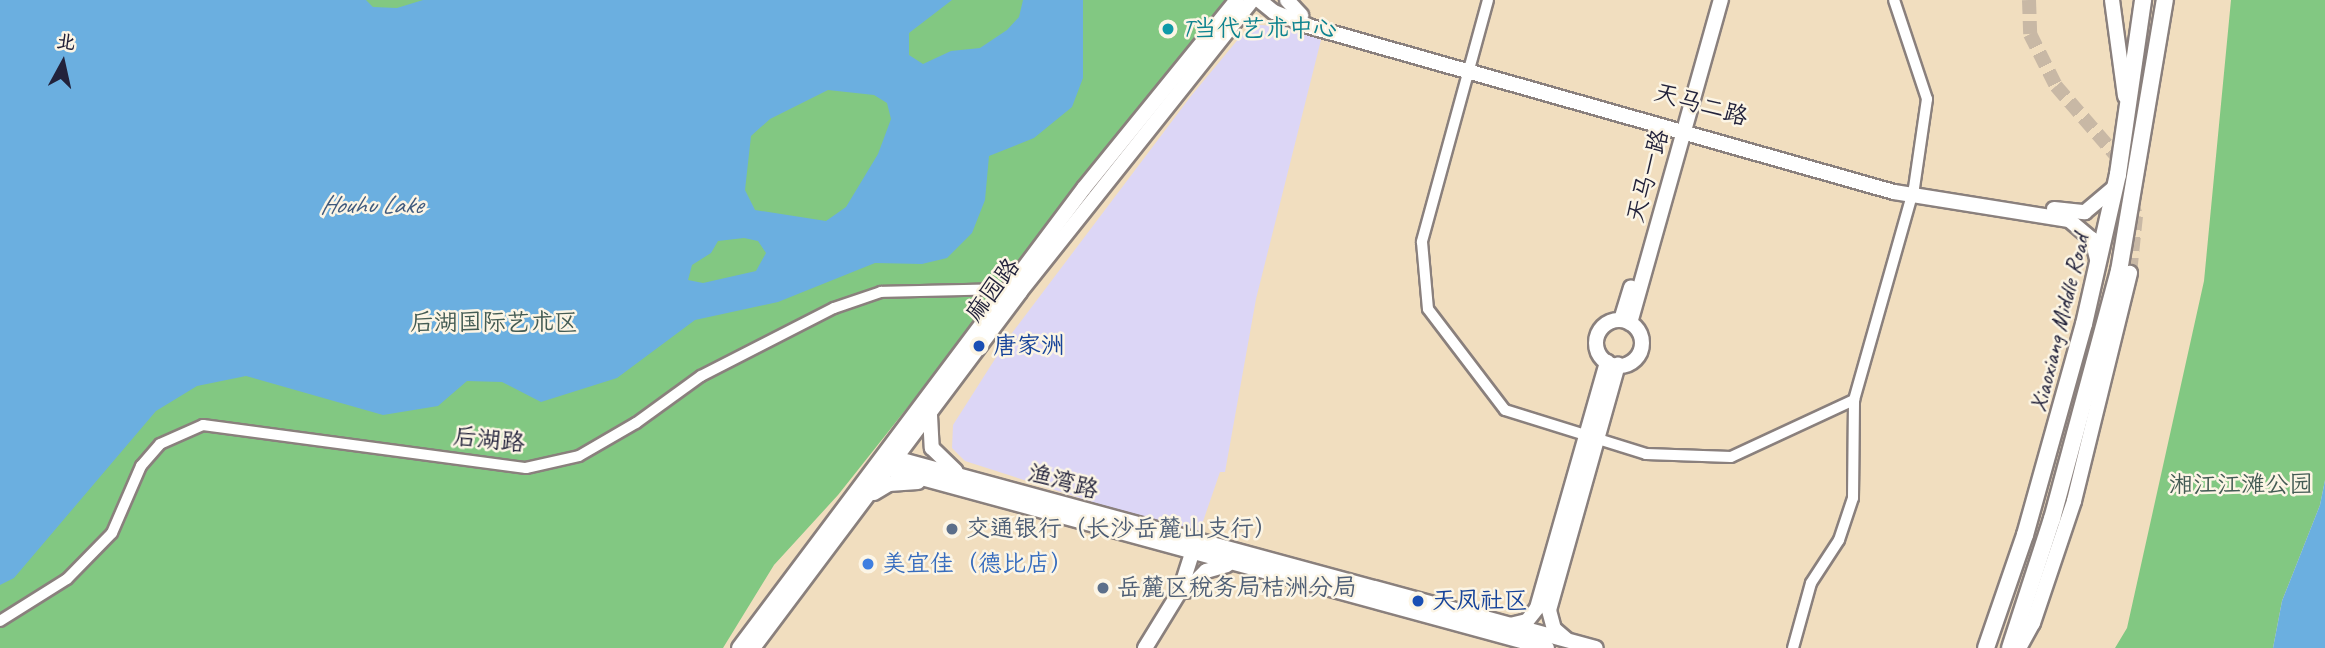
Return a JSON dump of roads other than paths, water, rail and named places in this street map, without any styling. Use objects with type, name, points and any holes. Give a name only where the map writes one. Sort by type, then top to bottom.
[{"type":"main road","name":"麻园路","points":[[739,648],[886,462],[1237,0]]},
{"type":"main road","name":"麻园路","points":[[753,648],[865,500],[886,462],[933,408],[1015,290],[1252,0]]},
{"type":"main road","points":[[1259,0],[1295,18]]},
{"type":"main road","name":"天马二路","points":[[1274,0],[1295,18],[1913,192],[2085,212],[2098,206],[2116,186]]},
{"type":"main road","points":[[1287,0],[1295,18]]},
{"type":"main road","name":"天马一路","points":[[1682,127],[1714,0]]},
{"type":"main road","name":"天马一路","points":[[1625,321],[1721,0]]},
{"type":"main road","points":[[2112,0],[2122,53],[2127,121]]},
{"type":"main road","name":"Xiaoxiang Middle Road","points":[[1986,648],[2047,461],[2098,263],[2116,186],[2143,0]]},
{"type":"main road","name":"Xiaoxiang Middle Road","points":[[2010,648],[2052,519],[2119,271],[2165,0]]},
{"type":"main road","points":[[1233,22],[1253,13],[1295,18]]},
{"type":"main road","points":[[1913,192],[2069,220],[2092,239],[2098,263]]},
{"type":"main road","points":[[2019,648],[2033,623],[2074,501],[2130,273]]},
{"type":"main road","points":[[1625,321],[1639,331],[1642,346],[1635,359],[1613,364],[1598,351],[1597,336],[1606,324],[1625,321]]},
{"type":"main road","points":[[1570,641],[1554,629],[1549,610],[1613,364]]},
{"type":"main road","points":[[933,408],[928,431],[932,449],[946,465],[974,481]]},
{"type":"main road","points":[[1506,625],[1527,621],[1536,608],[1592,438]]},
{"type":"main road","name":"渔湾路","points":[[886,462],[974,481],[1198,548],[1596,648]]},
{"type":"main road","name":"渔湾路","points":[[886,462],[950,486],[1151,541],[1198,548],[1240,566],[1547,648]]},
{"type":"main road","points":[[865,500],[880,489],[901,482],[950,486]]},
{"type":"main road","points":[[1151,541],[1177,559],[1183,572],[1183,591]]},
{"type":"main road","points":[[1183,591],[1198,548]]},
{"type":"main road","points":[[1147,648],[1183,591],[1197,577],[1215,566],[1240,566]]},
{"type":"street","points":[[1488,0],[1422,242],[1428,309],[1505,410],[1646,454],[1731,457],[1854,400]]},
{"type":"street","points":[[1793,648],[1811,583],[1839,540],[1853,498],[1854,400],[1913,192],[1927,99],[1894,0]]},
{"type":"street","name":"后湖路","points":[[0,621],[75,571],[112,533],[141,466],[160,444],[203,425],[526,468],[579,456],[636,423],[701,376],[834,308],[881,292],[1015,290]]},
{"type":"water","name":"Houhu Lake","points":[[0,0],[366,0],[373,7],[397,8],[423,0],[952,0],[909,33],[909,55],[923,64],[951,51],[980,48],[1007,30],[1019,17],[1023,0],[1083,0],[1083,78],[1072,107],[1034,138],[989,156],[985,200],[972,233],[947,258],[922,264],[875,263],[778,302],[695,320],[617,378],[541,402],[502,382],[467,381],[438,406],[383,415],[246,376],[197,386],[156,411],[14,578],[0,585]],"holes":[[[828,90],[874,95],[887,103],[891,119],[878,154],[846,207],[826,221],[755,210],[745,190],[751,136],[770,119]],[[744,238],[758,241],[766,253],[756,271],[703,283],[688,280],[692,265],[711,253],[718,241]]]},
{"type":"water","points":[[2325,480],[2325,648],[2273,648],[2282,601],[2320,505]]},
{"type":"tunnel","points":[[2029,0],[2030,34],[2056,86],[2119,159],[2136,216],[2130,273]]},
{"type":"place","name":"T当代艺术中心","points":[[1168,29]]},
{"type":"place","name":"唐家洲","points":[[979,346]]},
{"type":"place","name":"交通银行（长沙岳麓山支行）","points":[[952,529]]},
{"type":"place","name":"美宜佳（德比店）","points":[[868,564]]},
{"type":"place","name":"岳麓区税务局桔洲分局","points":[[1103,588]]},
{"type":"place","name":"天凤社区","points":[[1418,601]]},
{"type":"park label","name":"后湖国际艺术区","points":[[494,323]]},
{"type":"park label","name":"湘江江滩公园","points":[[2241,485]]}]
